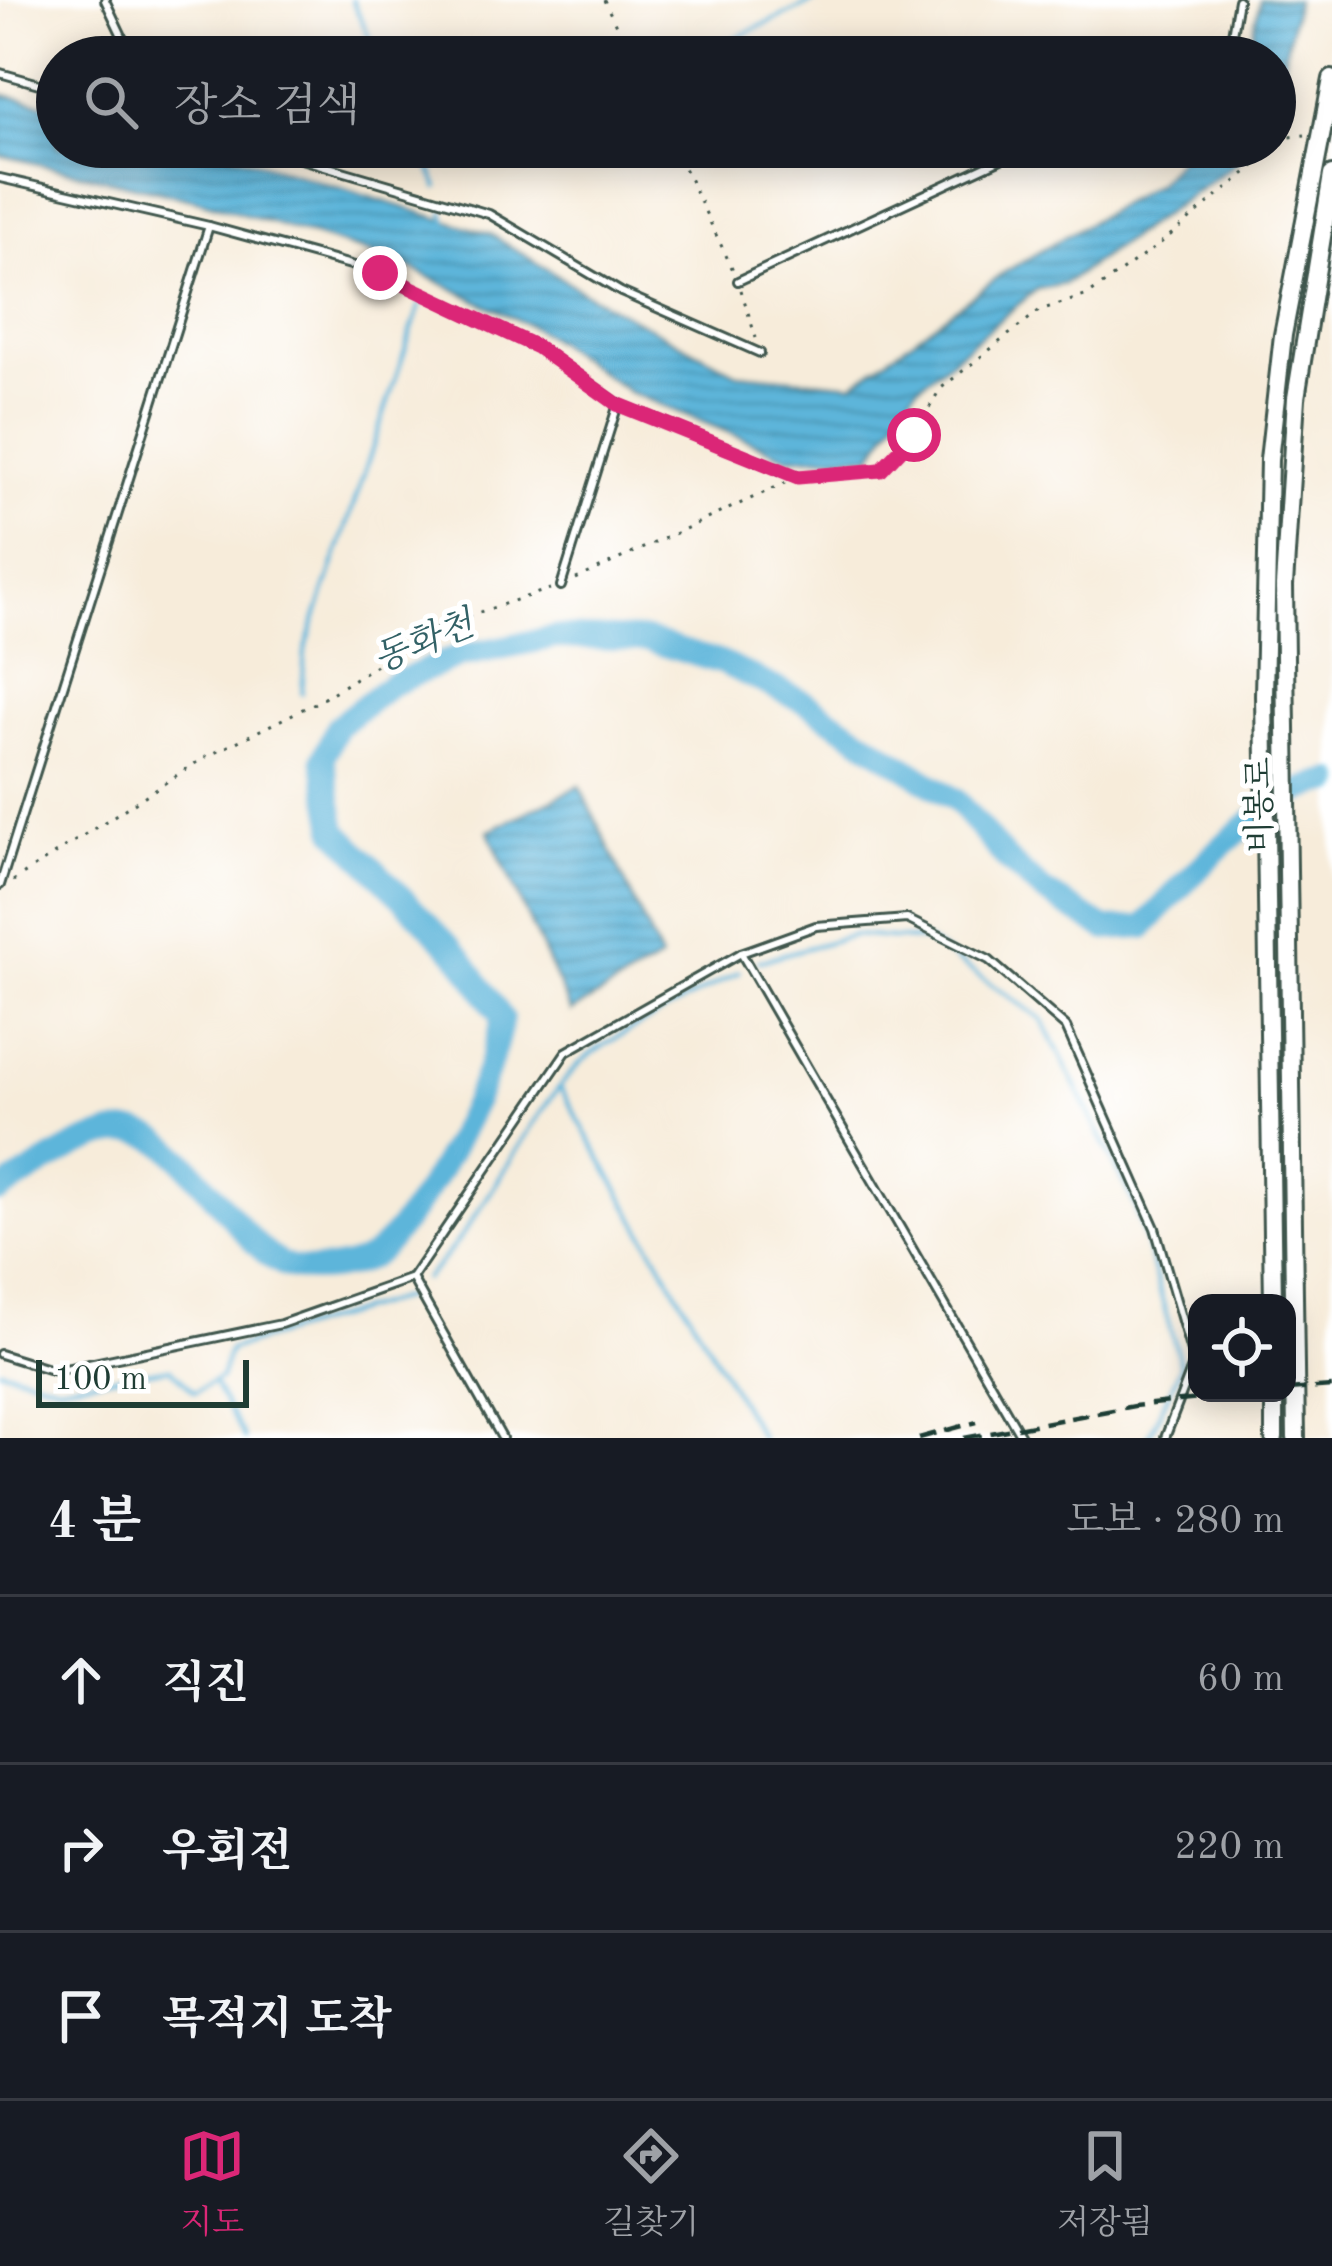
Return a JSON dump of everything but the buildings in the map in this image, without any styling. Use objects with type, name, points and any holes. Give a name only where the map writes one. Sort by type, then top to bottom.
[{"type":"street","name":"비봉로","points":[[1273,1294],[1264,695],[1269,460],[1283,335],[1332,79]]},
{"type":"street","name":"비봉로","points":[[1296,1438],[1284,586],[1295,398],[1332,175]]},
{"type":"street","points":[[1274,1402],[1274,1438]]},
{"type":"lane","points":[[105,0],[122,36]]},
{"type":"lane","points":[[1230,36],[1238,0]]},
{"type":"lane","points":[[0,73],[36,83]]},
{"type":"lane","points":[[332,168],[489,214],[621,292],[760,353]]},
{"type":"lane","points":[[738,281],[982,168]]},
{"type":"lane","points":[[0,178],[209,226],[380,273],[537,347],[617,404],[798,477]]},
{"type":"lane","points":[[0,885],[209,226]]},
{"type":"lane","points":[[561,586],[617,404]]},
{"type":"lane","points":[[0,1354],[55,1371],[281,1324],[412,1278],[566,1052],[742,953],[816,926],[907,919],[989,960],[1066,1027],[1155,1228],[1194,1362],[1165,1438]]},
{"type":"lane","points":[[742,953],[1022,1438]]},
{"type":"lane","points":[[412,1278],[502,1438]]},
{"type":"path","points":[[604,0],[622,36]]},
{"type":"path","points":[[1296,136],[1322,132]]},
{"type":"path","points":[[684,168],[738,281],[760,353]]},
{"type":"path","points":[[0,885],[202,759],[319,700],[440,625],[561,586],[798,477],[881,470],[914,435],[940,389],[1040,310],[1088,295],[1250,168]]},
{"type":"water","points":[[1260,0],[1296,0],[1289,36],[1252,36]]},
{"type":"water","points":[[0,94],[36,102],[36,163],[0,155]]},
{"type":"water","points":[[57,168],[276,168],[490,234],[585,293],[737,373],[853,384],[1005,272],[1158,182],[1170,168],[1229,168],[1064,284],[1037,289],[915,389],[872,455],[789,457],[629,392],[538,330],[398,262],[197,200]]},
{"type":"water","points":[[580,786],[661,959],[571,1012],[488,831]]},
{"type":"waterway","points":[[352,0],[369,36]]},
{"type":"waterway","points":[[740,36],[817,0]]},
{"type":"waterway","points":[[430,168],[438,187]]},
{"type":"waterway","points":[[444,212],[446,221]]},
{"type":"waterway","points":[[302,693],[305,651],[420,305]]},
{"type":"waterway","name":"동화천","points":[[0,1191],[81,1144],[133,1132],[172,1150],[265,1252],[292,1268],[346,1266],[379,1251],[398,1229],[455,1142],[485,1077],[502,1018],[462,959],[336,830],[323,758],[337,727],[390,685],[459,656],[555,637],[647,640],[722,663],[805,702],[957,801],[1006,859],[1043,891],[1106,929],[1144,927],[1205,862],[1255,819],[1307,788],[1332,781]]},
{"type":"waterway","points":[[759,961],[854,935],[928,941],[1042,1019],[1135,1205],[1181,1366],[1148,1438]]},
{"type":"waterway","points":[[425,1279],[467,1229],[537,1118],[577,1066],[629,1031],[739,972]]},
{"type":"waterway","points":[[561,1089],[761,1438]]},
{"type":"waterway","points":[[0,1369],[58,1385],[170,1368],[195,1392],[220,1378],[229,1350],[409,1296]]},
{"type":"waterway","points":[[213,1382],[244,1438]]},
{"type":"railway","points":[[1296,1389],[1332,1387]]},
{"type":"railway","points":[[964,1438],[1188,1400]]},
{"type":"railway","points":[[919,1438],[977,1422]]},
{"type":"route","points":[[380,273],[537,347],[617,404],[798,477],[881,470],[914,435]]}]
